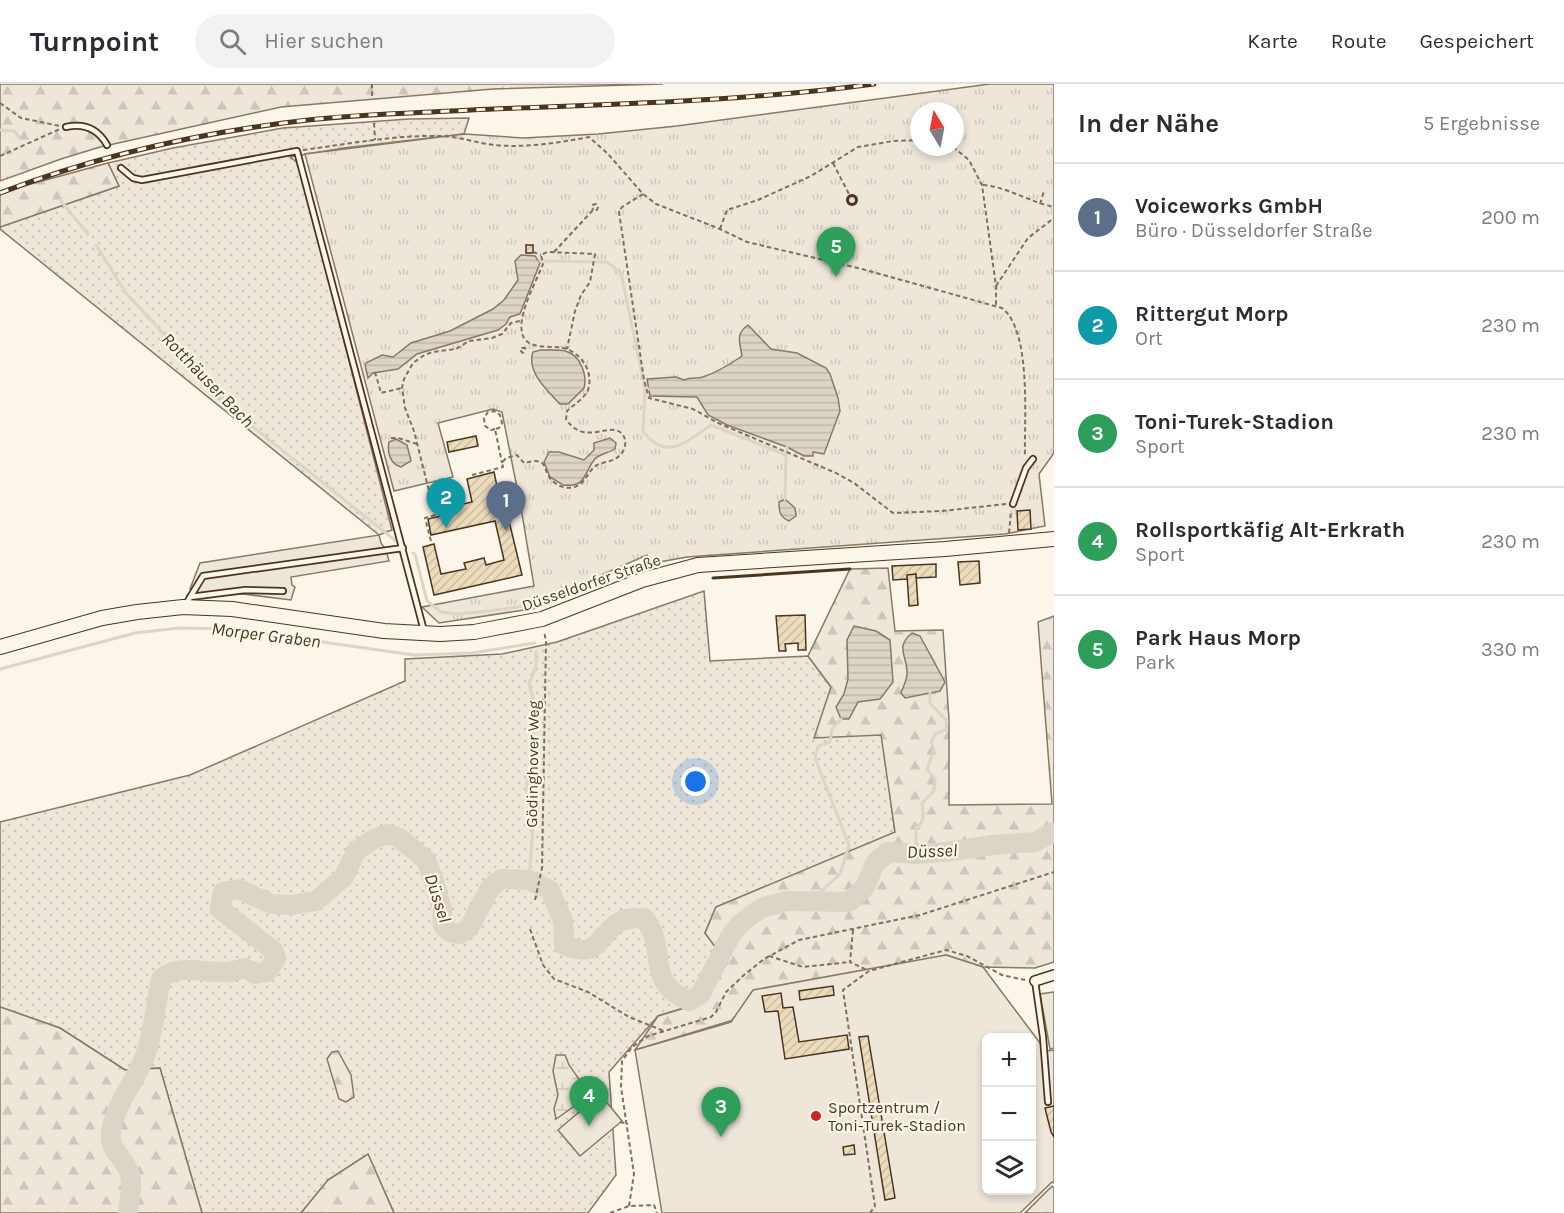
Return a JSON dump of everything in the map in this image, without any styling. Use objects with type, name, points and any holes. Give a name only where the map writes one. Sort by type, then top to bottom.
[{"type":"main road","name":"Düsseldorfer Straße","points":[[0,647],[102,618],[187,602],[384,631],[424,634],[474,632],[531,622],[571,609],[642,580],[698,566],[1054,539]]},
{"type":"street","points":[[1035,981],[1054,975]]},
{"type":"lane","points":[[66,127],[80,125],[87,127],[98,133],[107,145]]},
{"type":"lane","points":[[121,168],[133,178],[142,180],[297,151],[424,634]]},
{"type":"lane","points":[[1013,504],[1026,468],[1033,459]]},
{"type":"lane","points":[[187,602],[203,576],[403,548]]},
{"type":"lane","points":[[187,602],[245,590],[283,591]]},
{"type":"lane","points":[[1035,981],[1043,1037],[1048,1102]]},
{"type":"path","points":[[372,84],[372,100]]},
{"type":"path","points":[[0,104],[21,118],[66,127]]},
{"type":"path","points":[[374,123],[375,140]]},
{"type":"path","points":[[0,156],[66,127]]},
{"type":"path","points":[[297,151],[375,140],[441,135],[492,144],[542,146],[589,137],[608,154],[643,194],[656,204],[747,242],[862,269],[996,305],[1006,311],[1016,328],[1023,351],[1026,468]]},
{"type":"path","points":[[720,229],[727,210],[758,200],[811,176],[858,147],[910,140]]},
{"type":"path","points":[[964,156],[969,160],[982,185],[996,286],[996,305]]},
{"type":"path","points":[[833,162],[850,196]]},
{"type":"path","points":[[982,185],[999,186],[1040,204],[1054,207]]},
{"type":"path","points":[[1040,204],[1044,191]]},
{"type":"path","points":[[643,194],[619,209],[619,212],[644,380],[649,398],[693,409],[718,423],[836,473],[854,483],[893,513],[1013,504],[1010,514]]},
{"type":"path","points":[[554,252],[593,210]]},
{"type":"path","points":[[996,286],[1028,237],[1054,218]]},
{"type":"path","points":[[533,252],[542,256]]},
{"type":"path","points":[[542,256],[547,252],[595,255],[590,282],[581,295],[575,311],[567,349]]},
{"type":"path","points":[[502,463],[506,458],[517,455],[524,463],[536,460],[541,462],[554,483],[570,487],[580,484],[595,466],[617,458],[623,452],[625,441],[623,435],[614,430],[582,433],[573,428],[565,417],[567,411],[586,394],[589,384],[584,362],[574,351],[539,346],[528,342],[522,334],[520,321],[543,264],[542,256]]},
{"type":"path","points":[[431,541],[426,518],[435,515],[417,444],[405,408],[402,388],[404,379],[409,368],[423,356],[432,352],[456,349],[469,341],[498,336],[505,332],[511,323],[520,321]]},
{"type":"path","points":[[524,348],[528,342]]},
{"type":"path","points":[[375,372],[381,393],[402,388]]},
{"type":"path","points":[[494,411],[500,415],[502,423],[499,428],[495,429],[491,430],[485,426],[483,418],[488,412],[494,411]]},
{"type":"path","points":[[472,475],[503,468],[495,429]]},
{"type":"path","points":[[391,438],[417,444]]},
{"type":"path","name":"Gödinghover Weg","points":[[536,900],[542,868],[546,642],[543,627]]},
{"type":"path","points":[[629,1206],[634,1174],[621,1087],[622,1060],[637,1043],[648,1036],[711,1017],[726,992],[744,975],[782,948],[808,938],[928,913],[1054,872]]},
{"type":"path","points":[[530,929],[543,965],[554,979],[588,992],[629,1017],[664,1031]]},
{"type":"path","points":[[850,962],[853,930]]},
{"type":"path","points":[[870,1213],[875,1206],[843,990],[869,971],[946,950],[967,956],[1002,975],[1035,981]]},
{"type":"path","points":[[769,956],[803,967],[850,962],[869,971]]},
{"type":"path","points":[[620,1122],[628,1124]]},
{"type":"path","points":[[610,1213],[629,1206],[654,1205],[657,1213]]},
{"type":"green space","points":[[0,84],[663,84],[493,89],[281,107],[100,147],[0,181]]},
{"type":"green space","points":[[990,84],[1054,84],[1054,453],[1039,474],[1045,526],[1005,534],[687,557],[648,564],[647,555],[546,599],[537,608],[439,623],[422,607],[534,586],[502,412],[493,409],[438,423],[453,477],[394,491],[305,154],[464,134],[523,138],[598,134],[677,126]]},
{"type":"green space","points":[[469,118],[464,134],[344,148],[290,157],[299,164],[392,530],[379,535],[0,229],[0,227],[119,186],[108,163],[173,148],[283,128],[409,119]]},
{"type":"green space","points":[[108,163],[119,186],[0,227],[0,195],[20,187]]},
{"type":"green space","points":[[888,568],[895,631],[943,630],[949,720],[949,805],[1052,804],[1038,622],[1054,616],[1054,962],[1035,968],[983,967],[946,955],[635,1050],[658,1016],[704,1002],[727,963],[705,933],[716,907],[895,832],[881,735],[814,738],[831,687],[808,656],[850,569]]},
{"type":"green space","points":[[704,591],[710,661],[808,656],[831,687],[882,734],[895,833],[716,907],[705,933],[727,963],[704,1002],[658,1016],[609,1072],[616,1175],[588,1213],[394,1213],[368,1154],[328,1180],[301,1213],[202,1213],[160,1068],[125,1070],[60,1028],[0,1007],[0,822],[190,775],[405,681],[405,659],[502,654],[557,642]]},
{"type":"green space","name":"Sportzentrum / Toni-Turek-Stadion","points":[[946,955],[983,967],[1032,1033],[982,1033],[982,1195],[1036,1195],[1036,1038],[1046,1051],[1054,1050],[1054,1183],[1052,1182],[1020,1213],[662,1213],[635,1050],[731,1022],[753,990]]},
{"type":"green space","points":[[0,1007],[60,1028],[125,1070],[160,1068],[202,1213],[0,1213]]},
{"type":"green space","points":[[338,1051],[351,1075],[354,1097],[346,1102],[339,1099],[327,1059],[332,1052]]},
{"type":"green space","points":[[556,1055],[565,1055],[569,1065],[590,1095],[556,1119],[554,1109],[558,1095],[553,1071]]},
{"type":"green space","points":[[600,1094],[622,1121],[580,1156],[558,1130]]},
{"type":"green space","points":[[368,1154],[394,1213],[301,1213],[328,1180]]},
{"type":"green space","points":[[1052,1186],[1054,1188],[1054,1213],[1025,1213]]},
{"type":"shaded area","points":[[521,255],[535,256],[540,263],[520,314],[510,317],[506,324],[498,330],[417,354],[398,369],[373,373],[368,378],[366,363],[382,355],[393,357],[411,343],[450,331],[493,309],[504,300],[518,280],[515,261]]},
{"type":"shaded area","points":[[748,325],[771,349],[797,353],[826,368],[830,374],[840,411],[824,454],[813,452],[813,456],[804,456],[787,447],[727,425],[708,415],[697,397],[650,396],[647,379],[676,377],[684,380],[703,377],[742,356],[740,335]]},
{"type":"shaded area","points":[[540,350],[569,352],[578,359],[585,377],[584,388],[568,404],[560,404],[535,374],[533,352]]},
{"type":"shaded area","points":[[610,438],[616,443],[615,449],[596,458],[580,482],[563,485],[550,477],[544,462],[549,452],[559,452],[584,460],[594,450],[594,443]]},
{"type":"shaded area","points":[[396,439],[407,445],[411,461],[401,467],[394,463],[388,450],[389,442]]},
{"type":"shaded area","points":[[785,499],[795,508],[796,516],[789,521],[782,516],[780,511],[779,502]]},
{"type":"shaded area","points":[[379,535],[389,561],[291,577],[292,585],[295,587],[291,600],[243,594],[190,597],[195,590],[190,589],[200,563]]},
{"type":"shaded area","points":[[854,626],[876,631],[890,640],[893,682],[880,699],[858,702],[849,719],[841,719],[836,707],[844,694],[848,679],[847,640]]},
{"type":"shaded area","points":[[912,633],[920,636],[945,682],[940,691],[905,698],[901,693],[907,674],[903,648]]},
{"type":"shaded area","points":[[1054,992],[1054,1048],[1050,1049],[1040,994]]},
{"type":"building","points":[[526,245],[533,245],[533,253],[526,253]]},
{"type":"building","points":[[476,436],[478,446],[449,452],[447,442]]},
{"type":"building","points":[[494,472],[500,501],[504,500],[522,575],[434,595],[423,547],[434,544],[441,574],[466,569],[464,563],[484,558],[486,565],[504,560],[495,521],[431,535],[428,519],[457,512],[455,506],[472,502],[467,479]]},
{"type":"building","points":[[1030,510],[1031,529],[1018,530],[1017,511]]},
{"type":"building","points":[[979,561],[980,583],[960,585],[958,562]]},
{"type":"building","points":[[936,564],[936,577],[916,578],[916,574],[907,575],[907,579],[893,580],[892,566]]},
{"type":"building","points":[[916,574],[918,605],[909,606],[907,575]]},
{"type":"building","points":[[805,615],[806,650],[798,650],[798,643],[785,644],[786,651],[779,651],[776,616]]},
{"type":"building","points":[[833,986],[834,995],[800,1000],[799,991]]},
{"type":"building","points":[[781,993],[783,1008],[793,1007],[799,1042],[847,1035],[849,1049],[785,1059],[778,1011],[765,1012],[762,996]]},
{"type":"building","points":[[868,1036],[895,1198],[885,1200],[859,1037]]},
{"type":"building","points":[[1054,1106],[1054,1137],[1045,1108]]},
{"type":"building","points":[[854,1145],[855,1154],[844,1155],[843,1147]]},
{"type":"waterway","name":"Rotthäuser Bach","points":[[0,130],[14,131],[19,137]]},
{"type":"waterway","name":"Rotthäuser Bach","points":[[60,200],[88,234]]},
{"type":"waterway","name":"Rotthäuser Bach","points":[[96,245],[126,293],[237,414],[396,541]]},
{"type":"waterway","points":[[540,261],[607,262],[621,273],[645,389],[649,389]]},
{"type":"waterway","points":[[645,389],[643,431],[652,440],[660,446],[676,446],[685,443],[711,425],[786,455],[785,499]]},
{"type":"waterway","points":[[786,455],[787,447]]},
{"type":"waterway","name":"Rotthäuser Bach","points":[[413,553],[427,601],[441,612],[457,614],[531,605],[533,607]]},
{"type":"waterway","name":"Morper Graben","points":[[0,669],[135,633],[179,628],[231,629],[414,655],[472,653],[535,643]]},
{"type":"waterway","name":"Rotthäuser Bach","points":[[529,880],[534,815],[527,798],[527,779],[533,772],[534,702],[529,684],[536,666],[536,652]]},
{"type":"waterway","points":[[916,854],[916,828],[923,819],[922,803],[934,791],[935,779],[927,769],[934,750],[931,742],[935,734],[946,730],[947,721],[930,703],[930,693]]},
{"type":"waterway","points":[[815,903],[818,894],[840,874],[849,845],[815,758],[818,746],[830,742],[832,729],[841,719]]},
{"type":"waterway","name":"Düssel","points":[[128,1213],[130,1177],[127,1167],[114,1149],[111,1132],[117,1112],[148,1048],[161,979],[168,974],[183,970],[231,972],[245,968],[255,974],[267,972],[276,959],[274,951],[220,909],[223,892],[239,889],[271,904],[291,905],[316,901],[344,877],[356,851],[374,839],[388,834],[398,837],[426,860],[442,909],[443,926],[450,932],[460,934],[469,928],[490,888],[501,879],[529,880],[550,890],[563,921],[564,945],[575,949],[590,949],[619,922],[644,918],[651,930],[661,974],[666,984],[675,993],[689,1001],[700,995],[731,935],[741,923],[761,908],[787,901],[849,902],[865,887],[875,863],[888,852],[916,854],[946,852],[1035,842],[1054,832]]},
{"type":"railway","points":[[0,193],[113,156],[191,138],[308,120],[349,116],[723,99],[874,84]]},
{"type":"wall","points":[[852,196],[856,200],[852,204],[848,200],[852,196]]},
{"type":"wall","points":[[713,578],[850,569]]},
{"type":"place","name":"Park Haus Morp","points":[[836,277]]},
{"type":"place","name":"Rittergut Morp","points":[[446,528]]},
{"type":"place","name":"Voiceworks GmbH","points":[[506,531]]},
{"type":"place","name":"Sportzentrum / Toni-Turek-Stadion","points":[[816,1116]]},
{"type":"place","name":"Rollsportkäfig Alt-Erkrath","points":[[589,1126]]},
{"type":"place","name":"Toni-Turek-Stadion","points":[[721,1137]]}]
